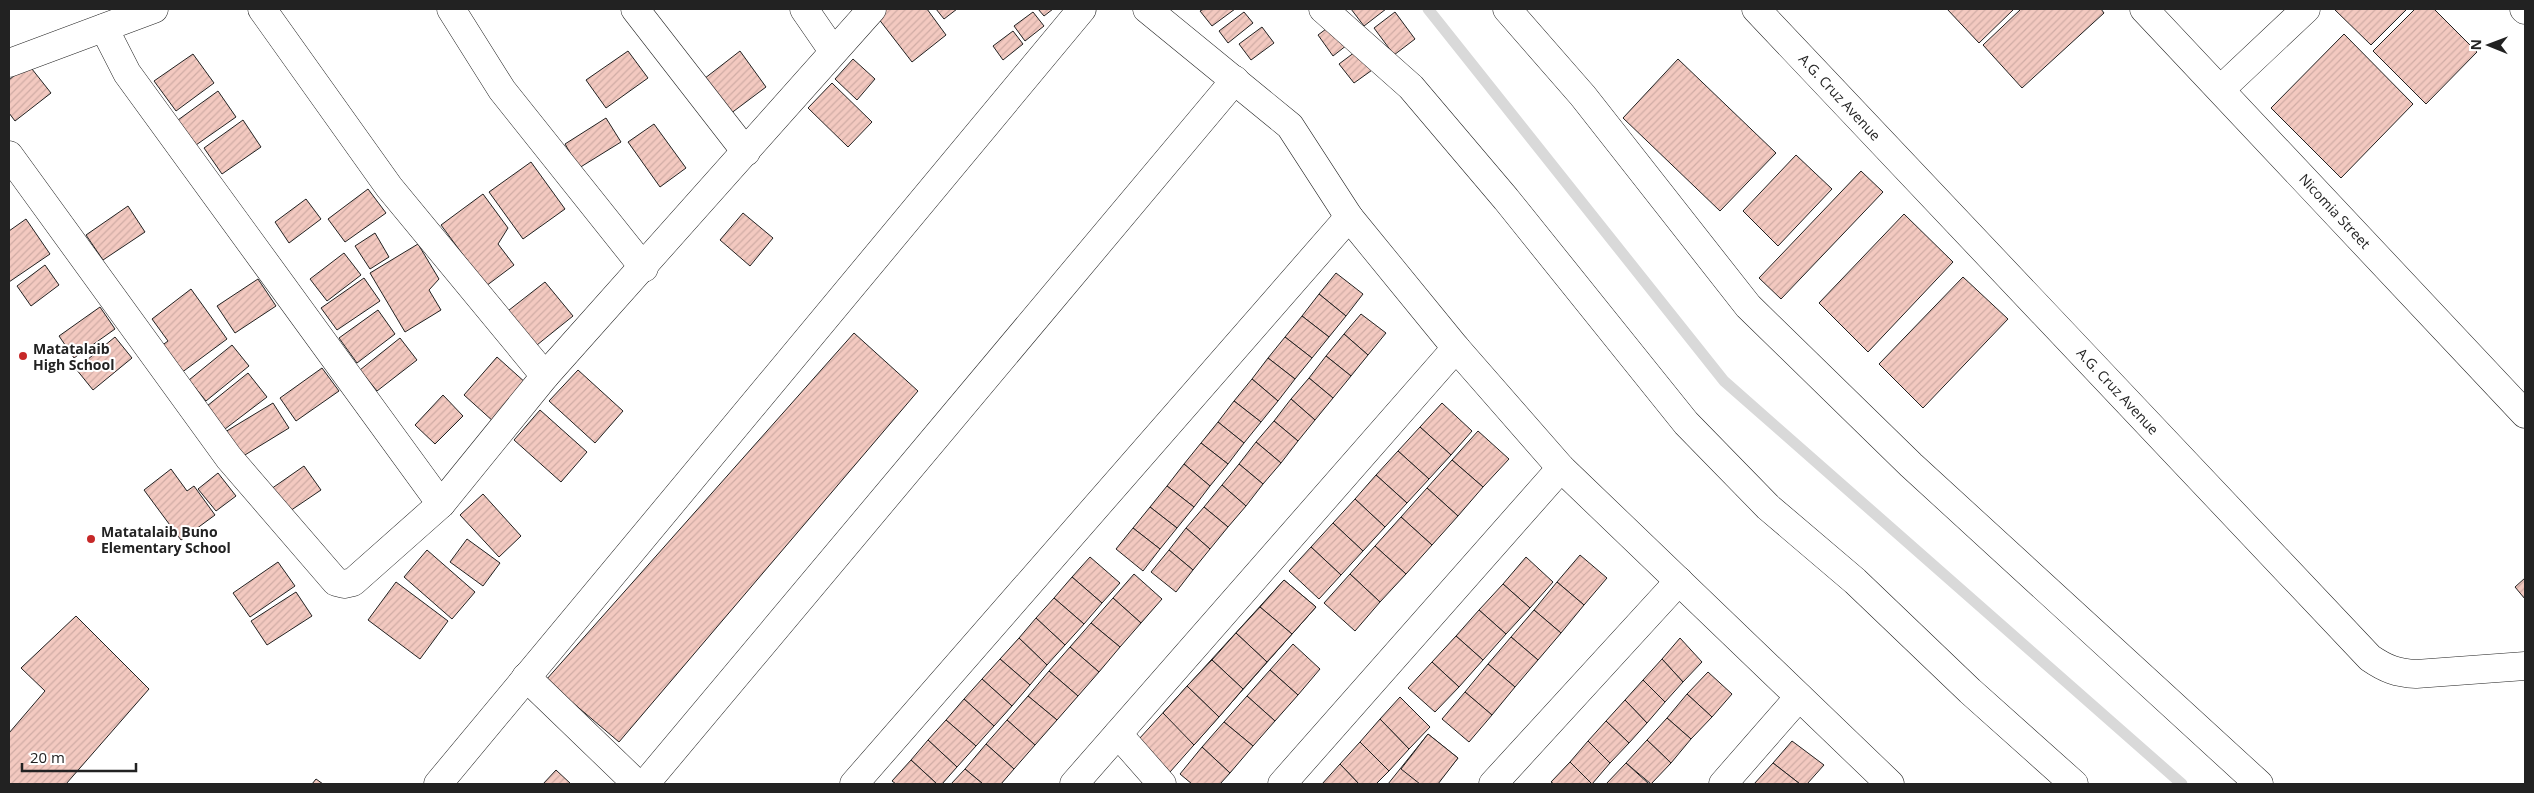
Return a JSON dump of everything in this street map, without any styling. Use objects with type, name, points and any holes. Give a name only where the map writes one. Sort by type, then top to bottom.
[{"type":"street","points":[[9,63],[154,9]]},
{"type":"street","points":[[262,9],[388,187],[546,376]]},
{"type":"street","points":[[452,9],[502,90],[644,268]]},
{"type":"street","points":[[634,9],[746,152]]},
{"type":"street","points":[[804,9],[834,51]]},
{"type":"street","points":[[9,155],[229,458],[336,582],[344,584],[353,582],[441,504],[546,376],[644,268],[872,9]]},
{"type":"street","points":[[438,784],[1082,9]]},
{"type":"street","points":[[1147,9],[1290,126],[1349,217],[1456,348],[1561,468],[1890,784]]},
{"type":"street","points":[[1323,9],[1411,87],[1506,199],[1613,334],[1693,430],[1768,507],[1855,581],[1970,691],[2074,784]]},
{"type":"street","points":[[1508,9],[1583,96],[1748,306],[1910,465],[2259,784]]},
{"type":"street","name":"A.G. Cruz Avenue","points":[[1756,9],[2370,658],[2386,669],[2399,673],[2416,674],[2525,666]]},
{"type":"street","name":"Nicomia Street","points":[[2144,9],[2525,414]]},
{"type":"street","points":[[2221,89],[2306,9]]},
{"type":"street","points":[[104,28],[127,73],[441,504]]},
{"type":"street","points":[[645,784],[1236,80]]},
{"type":"street","points":[[854,784],[1349,217]]},
{"type":"street","points":[[1074,784],[1456,348]]},
{"type":"street","points":[[1282,784],[1561,468]]},
{"type":"street","points":[[1492,784],[1679,581]]},
{"type":"street","points":[[526,677],[637,784]]},
{"type":"street","points":[[1723,784],[1799,697]]},
{"type":"street","points":[[1118,734],[1162,784]]},
{"type":"building","points":[[871,9],[927,9],[946,35],[912,62]]},
{"type":"building","points":[[936,9],[957,9],[944,19]]},
{"type":"building","points":[[1038,9],[1053,9],[1044,16]]},
{"type":"building","points":[[1204,9],[1235,9],[1212,26],[1200,11]]},
{"type":"building","points":[[1351,9],[1386,9],[1364,26]]},
{"type":"building","points":[[1947,9],[2014,9],[1979,43]]},
{"type":"building","points":[[2021,9],[2101,9],[2104,13],[2022,88],[1983,45]]},
{"type":"building","points":[[2334,9],[2407,9],[2371,45]]},
{"type":"building","points":[[2415,9],[2434,9],[2477,52],[2426,104],[2373,51]]},
{"type":"building","points":[[1033,12],[1044,26],[1025,41],[1014,26]]},
{"type":"building","points":[[1244,12],[1253,23],[1228,43],[1219,31]]},
{"type":"building","points":[[1395,12],[1415,39],[1394,55],[1374,28]]},
{"type":"building","points":[[1346,14],[1361,34],[1333,56],[1318,35]]},
{"type":"building","points":[[1262,27],[1274,43],[1251,60],[1239,44]]},
{"type":"building","points":[[1013,31],[1023,44],[1003,60],[993,46]]},
{"type":"building","points":[[2344,34],[2413,104],[2341,178],[2271,108]]},
{"type":"building","points":[[1367,43],[1382,63],[1354,83],[1339,64]]},
{"type":"building","points":[[628,51],[648,78],[606,108],[586,80]]},
{"type":"building","points":[[740,51],[766,87],[726,117],[700,82]]},
{"type":"building","points":[[193,54],[214,83],[176,111],[154,81]]},
{"type":"building","points":[[853,59],[875,79],[857,100],[835,79]]},
{"type":"building","points":[[1678,59],[1776,153],[1720,211],[1623,118]]},
{"type":"building","points":[[28,64],[51,93],[15,121],[9,113],[9,80]]},
{"type":"building","points":[[832,83],[872,122],[848,147],[808,108]]},
{"type":"building","points":[[218,91],[236,117],[196,145],[178,120]]},
{"type":"building","points":[[606,118],[621,142],[579,168],[565,144]]},
{"type":"building","points":[[243,120],[261,147],[222,174],[204,148]]},
{"type":"building","points":[[654,124],[686,168],[660,187],[628,142]]},
{"type":"building","points":[[1796,155],[1832,189],[1778,246],[1743,211]]},
{"type":"building","points":[[531,162],[565,209],[523,239],[489,192]]},
{"type":"building","points":[[1861,171],[1883,192],[1781,299],[1759,278]]},
{"type":"building","points":[[368,189],[386,213],[345,242],[328,219]]},
{"type":"building","points":[[483,194],[508,228],[498,244],[514,265],[486,286],[441,225]]},
{"type":"building","points":[[306,199],[321,219],[289,243],[275,222]]},
{"type":"building","points":[[128,206],[145,232],[103,260],[86,235]]},
{"type":"building","points":[[743,213],[773,238],[750,266],[720,240]]},
{"type":"building","points":[[1904,214],[1953,262],[1868,352],[1819,303]]},
{"type":"building","points":[[26,219],[50,254],[9,282],[9,231]]},
{"type":"building","points":[[375,233],[389,257],[370,269],[355,246]]},
{"type":"building","points":[[418,244],[439,279],[429,290],[441,310],[405,332],[370,273]]},
{"type":"building","points":[[344,253],[361,275],[327,301],[310,279]]},
{"type":"building","points":[[45,265],[59,285],[31,306],[17,286]]},
{"type":"building","points":[[1336,273],[1363,294],[1346,316],[1319,294]]},
{"type":"building","points":[[1963,277],[2008,319],[1923,408],[1879,364]]},
{"type":"building","points":[[364,278],[380,301],[337,330],[321,308]]},
{"type":"building","points":[[258,279],[276,306],[235,333],[217,306]]},
{"type":"building","points":[[545,282],[573,316],[532,349],[504,314]]},
{"type":"building","points":[[191,289],[227,339],[177,376],[157,349],[168,341],[152,319]]},
{"type":"building","points":[[1319,294],[1346,316],[1329,337],[1302,316]]},
{"type":"building","points":[[100,307],[115,329],[74,358],[59,336]]},
{"type":"building","points":[[378,310],[395,334],[357,363],[339,338]]},
{"type":"building","points":[[1361,314],[1386,333],[1368,355],[1344,334]]},
{"type":"building","points":[[1302,316],[1329,337],[1312,358],[1285,337]]},
{"type":"building","points":[[854,333],[918,391],[619,742],[546,680]]},
{"type":"building","points":[[1344,334],[1368,355],[1351,376],[1326,356]]},
{"type":"building","points":[[115,337],[132,358],[93,390],[76,369]]},
{"type":"building","points":[[1285,337],[1312,358],[1295,379],[1268,358]]},
{"type":"building","points":[[400,338],[417,360],[377,391],[360,370]]},
{"type":"building","points":[[232,345],[249,366],[206,401],[189,380]]},
{"type":"building","points":[[1326,356],[1351,376],[1333,398],[1309,378]]},
{"type":"building","points":[[497,357],[527,384],[494,422],[464,395]]},
{"type":"building","points":[[1268,358],[1295,379],[1278,401],[1252,379]]},
{"type":"building","points":[[322,368],[339,391],[296,421],[280,398]]},
{"type":"building","points":[[578,370],[623,411],[595,443],[549,401]]},
{"type":"building","points":[[248,373],[267,397],[225,429],[207,406]]},
{"type":"building","points":[[1309,378],[1333,398],[1315,420],[1291,399]]},
{"type":"building","points":[[1252,379],[1278,401],[1261,422],[1234,401]]},
{"type":"building","points":[[443,395],[463,416],[435,444],[415,425]]},
{"type":"building","points":[[1291,399],[1315,420],[1298,441],[1274,421]]},
{"type":"building","points":[[1234,401],[1261,422],[1244,443],[1218,422]]},
{"type":"building","points":[[273,403],[289,428],[240,458],[225,432]]},
{"type":"building","points":[[1442,403],[1472,431],[1451,455],[1420,427]]},
{"type":"building","points":[[540,410],[587,452],[561,482],[514,440]]},
{"type":"building","points":[[1274,421],[1298,441],[1281,463],[1256,442]]},
{"type":"building","points":[[1218,422],[1244,443],[1228,464],[1201,443]]},
{"type":"building","points":[[1420,427],[1451,455],[1429,479],[1398,451]]},
{"type":"building","points":[[1478,431],[1509,459],[1483,487],[1452,460]]},
{"type":"building","points":[[1256,442],[1281,463],[1263,484],[1239,464]]},
{"type":"building","points":[[1201,443],[1228,464],[1210,486],[1184,464]]},
{"type":"building","points":[[1398,451],[1429,479],[1407,503],[1376,475]]},
{"type":"building","points":[[1452,460],[1483,487],[1458,516],[1427,488]]},
{"type":"building","points":[[1184,464],[1210,486],[1194,507],[1167,486]]},
{"type":"building","points":[[1239,464],[1263,484],[1246,506],[1222,485]]},
{"type":"building","points":[[304,466],[321,490],[287,513],[271,489]]},
{"type":"building","points":[[171,469],[187,491],[194,486],[215,515],[181,540],[144,490]]},
{"type":"building","points":[[218,473],[236,496],[216,511],[198,489]]},
{"type":"building","points":[[1376,475],[1407,503],[1385,527],[1355,499]]},
{"type":"building","points":[[1222,485],[1246,506],[1228,527],[1204,507]]},
{"type":"building","points":[[1167,486],[1194,507],[1177,528],[1150,507]]},
{"type":"building","points":[[1427,488],[1458,516],[1432,545],[1401,517]]},
{"type":"building","points":[[483,494],[521,536],[499,557],[460,515]]},
{"type":"building","points":[[1355,499],[1385,527],[1363,551],[1333,523]]},
{"type":"building","points":[[1150,507],[1177,528],[1160,549],[1133,528]]},
{"type":"building","points":[[1204,507],[1228,527],[1210,549],[1186,528]]},
{"type":"building","points":[[1401,517],[1432,545],[1406,574],[1375,546]]},
{"type":"building","points":[[1333,523],[1363,551],[1341,575],[1311,547]]},
{"type":"building","points":[[1133,528],[1160,549],[1143,571],[1116,549]]},
{"type":"building","points":[[1186,528],[1210,549],[1193,570],[1169,550]]},
{"type":"building","points":[[467,539],[500,563],[483,586],[450,562]]},
{"type":"building","points":[[1375,546],[1406,574],[1380,602],[1350,574]]},
{"type":"building","points":[[1311,547],[1341,575],[1319,599],[1289,571]]},
{"type":"building","points":[[427,550],[475,592],[452,619],[404,577]]},
{"type":"building","points":[[1169,550],[1193,570],[1176,592],[1151,572]]},
{"type":"building","points":[[1580,555],[1607,578],[1584,605],[1557,582]]},
{"type":"building","points":[[1090,557],[1120,583],[1102,603],[1072,577]]},
{"type":"building","points":[[1526,557],[1553,582],[1530,608],[1503,584]]},
{"type":"building","points":[[278,562],[295,586],[250,617],[233,593]]},
{"type":"building","points":[[1134,574],[1162,599],[1141,623],[1113,598]]},
{"type":"building","points":[[1350,574],[1380,602],[1355,631],[1324,603]]},
{"type":"building","points":[[1072,577],[1102,603],[1084,624],[1054,598]]},
{"type":"building","points":[[2525,578],[2525,599],[2515,587]]},
{"type":"building","points":[[1284,580],[1316,607],[1170,772],[1139,739]]},
{"type":"building","points":[[1284,580],[1316,607],[1292,634],[1260,607]]},
{"type":"building","points":[[396,582],[448,621],[420,659],[368,620]]},
{"type":"building","points":[[1557,582],[1584,605],[1561,633],[1534,610]]},
{"type":"building","points":[[1503,584],[1530,608],[1506,634],[1479,610]]},
{"type":"building","points":[[296,592],[312,616],[267,645],[251,621]]},
{"type":"building","points":[[1054,598],[1084,624],[1065,645],[1036,618]]},
{"type":"building","points":[[1113,598],[1141,623],[1120,647],[1091,623]]},
{"type":"building","points":[[1260,607],[1292,634],[1267,662],[1236,633]]},
{"type":"building","points":[[1479,610],[1506,634],[1483,660],[1456,636]]},
{"type":"building","points":[[1534,610],[1561,633],[1538,660],[1511,637]]},
{"type":"building","points":[[76,616],[149,689],[66,784],[9,784],[9,733],[45,691],[21,668]]},
{"type":"building","points":[[1036,618],[1065,645],[1047,665],[1019,638]]},
{"type":"building","points":[[1091,623],[1120,647],[1099,672],[1070,647]]},
{"type":"building","points":[[1236,633],[1267,662],[1243,689],[1212,660]]},
{"type":"building","points":[[1456,636],[1483,660],[1459,687],[1432,662]]},
{"type":"building","points":[[1511,637],[1538,660],[1515,687],[1488,664]]},
{"type":"building","points":[[1019,638],[1047,665],[1030,685],[1000,659]]},
{"type":"building","points":[[1680,638],[1702,662],[1683,682],[1662,659]]},
{"type":"building","points":[[1293,644],[1320,669],[1298,695],[1270,670]]},
{"type":"building","points":[[1070,647],[1099,672],[1078,696],[1049,671]]},
{"type":"building","points":[[1000,659],[1030,685],[1012,706],[982,679]]},
{"type":"building","points":[[1662,659],[1683,682],[1665,702],[1643,680]]},
{"type":"building","points":[[1212,660],[1243,689],[1219,717],[1187,686]]},
{"type":"building","points":[[1432,662],[1459,687],[1435,712],[1408,688]]},
{"type":"building","points":[[1488,664],[1515,687],[1492,715],[1465,692]]},
{"type":"building","points":[[1270,670],[1298,695],[1275,721],[1247,696]]},
{"type":"building","points":[[1049,671],[1078,696],[1057,720],[1028,696]]},
{"type":"building","points":[[1708,672],[1732,694],[1712,717],[1687,694]]},
{"type":"building","points":[[982,679],[1012,706],[994,726],[964,699]]},
{"type":"building","points":[[1643,680],[1665,702],[1647,723],[1625,700]]},
{"type":"building","points":[[1187,686],[1219,717],[1194,745],[1163,713]]},
{"type":"building","points":[[1465,692],[1492,715],[1469,742],[1442,719]]},
{"type":"building","points":[[1687,694],[1712,717],[1691,739],[1667,718]]},
{"type":"building","points":[[1028,696],[1057,720],[1035,745],[1007,720]]},
{"type":"building","points":[[1247,696],[1275,721],[1253,746],[1224,722]]},
{"type":"building","points":[[1400,697],[1430,727],[1409,749],[1380,719]]},
{"type":"building","points":[[964,699],[994,726],[976,746],[946,720]]},
{"type":"building","points":[[1625,700],[1647,723],[1629,743],[1606,721]]},
{"type":"building","points":[[1667,718],[1691,739],[1671,763],[1647,740]]},
{"type":"building","points":[[1380,719],[1409,749],[1389,771],[1360,742]]},
{"type":"building","points":[[946,720],[976,746],[957,767],[928,740]]},
{"type":"building","points":[[1007,720],[1035,745],[1014,769],[986,744]]},
{"type":"building","points":[[1606,721],[1629,743],[1610,763],[1588,741]]},
{"type":"building","points":[[1224,722],[1253,746],[1230,773],[1202,747]]},
{"type":"building","points":[[1428,734],[1458,758],[1437,784],[1388,784]]},
{"type":"building","points":[[1428,734],[1458,758],[1438,784],[1420,784],[1401,769]]},
{"type":"building","points":[[928,740],[957,767],[942,784],[937,784],[911,760]]},
{"type":"building","points":[[1647,740],[1671,763],[1651,784],[1626,763]]},
{"type":"building","points":[[1588,741],[1610,763],[1592,784],[1570,762]]},
{"type":"building","points":[[1792,741],[1824,765],[1807,784],[1800,784],[1773,763]]},
{"type":"building","points":[[1360,742],[1389,771],[1376,784],[1359,784],[1340,764]]},
{"type":"building","points":[[986,744],[1014,769],[1001,784],[983,784],[965,769]]},
{"type":"building","points":[[1202,747],[1230,773],[1220,784],[1192,784],[1180,774]]},
{"type":"building","points":[[911,760],[937,784],[896,784],[892,781]]},
{"type":"building","points":[[1570,762],[1592,784],[1554,784],[1551,782]]},
{"type":"building","points":[[1626,763],[1649,784],[1606,784]]},
{"type":"building","points":[[1773,763],[1800,784],[1754,784]]},
{"type":"building","points":[[1340,764],[1359,784],[1322,784]]},
{"type":"building","points":[[965,769],[983,784],[951,784]]},
{"type":"building","points":[[556,770],[571,784],[543,784]]},
{"type":"building","points":[[316,779],[323,784],[312,784]]},
{"type":"waterway","points":[[1428,9],[1724,381],[2182,784]]},
{"type":"place","name":"Matatalaib High School","points":[[23,356]]},
{"type":"place","name":"Matatalaib Buno Elementary School","points":[[91,539]]}]
